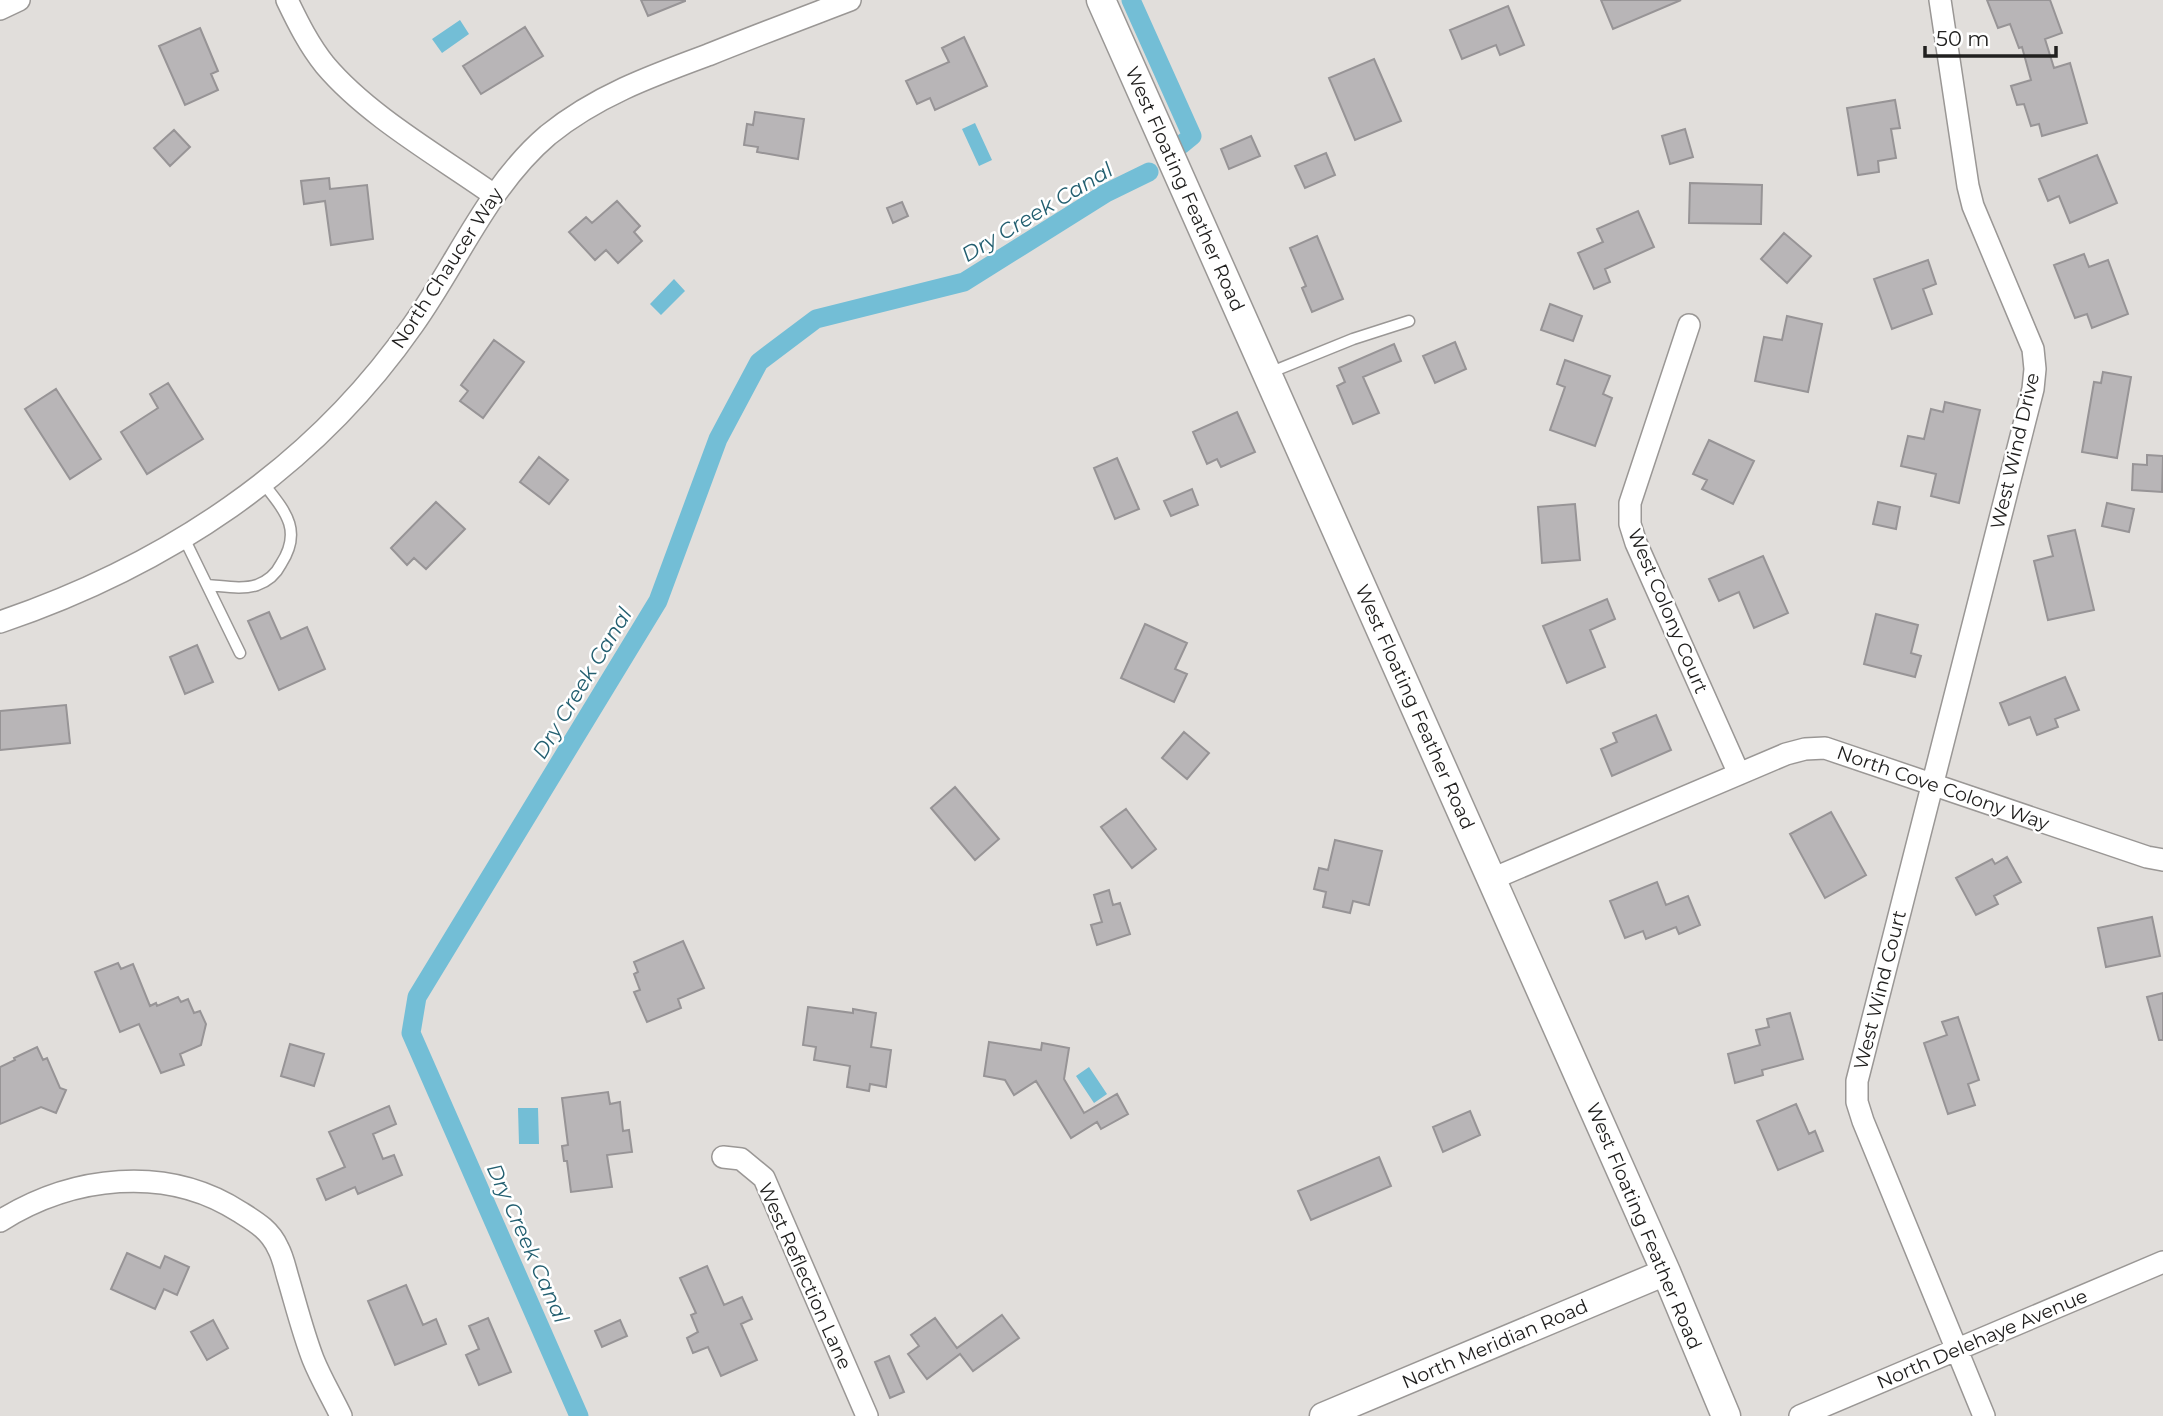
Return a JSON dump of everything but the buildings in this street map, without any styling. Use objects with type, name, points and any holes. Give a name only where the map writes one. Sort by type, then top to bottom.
[{"type":"main road","name":"West Floating Feather Road","points":[[1101,0],[1666,1272],[1726,1416]]},
{"type":"street","points":[[0,9],[19,0]]},
{"type":"street","points":[[287,0],[308,41],[340,82],[374,111],[494,195]]},
{"type":"street","name":"North Chaucer Way","points":[[0,622],[87,589],[150,559],[264,483],[319,434],[368,383],[443,282],[494,195],[510,175],[565,122],[609,94],[850,0]]},
{"type":"street","name":"West Wind Drive","points":[[1932,783],[2033,389],[2035,369],[2033,349],[1973,206],[1940,0]]},
{"type":"street","name":"West Colony Court","points":[[1689,325],[1630,503],[1630,524],[1739,774]]},
{"type":"street","name":"North Cove Colony Way","points":[[1492,879],[1786,754],[1825,748],[2147,857],[2163,860]]},
{"type":"street","name":"West Wind Court","points":[[1932,783],[1857,1081],[1857,1102],[1874,1150],[1984,1416]]},
{"type":"street","name":"West Reflection Lane","points":[[723,1157],[741,1159],[764,1178],[867,1416]]},
{"type":"street","points":[[0,1222],[41,1198],[110,1181],[157,1182],[191,1189],[222,1200],[265,1228],[279,1248],[313,1360],[341,1416]]},
{"type":"street","name":"North Delehaye Avenue","points":[[1800,1416],[2163,1262]]},
{"type":"street","name":"North Meridian Road","points":[[1323,1416],[1666,1272]]},
{"type":"lane","points":[[1267,374],[1353,339],[1409,321]]},
{"type":"lane","points":[[208,585],[258,585],[275,575],[284,561],[291,546],[293,532],[281,506],[264,483]]},
{"type":"lane","points":[[184,538],[240,653]]},
{"type":"water","points":[[460,20],[469,34],[442,53],[432,39]]},
{"type":"water","points":[[975,123],[992,160],[979,166],[962,129]]},
{"type":"water","points":[[674,279],[685,291],[661,315],[650,304]]},
{"type":"water","points":[[1089,1067],[1107,1094],[1094,1103],[1076,1076]]},
{"type":"water","points":[[518,1108],[538,1108],[539,1144],[519,1144]]},
{"type":"waterway","name":"Dry Creek Canal","points":[[1131,0],[1192,136],[1181,145]]},
{"type":"waterway","name":"Dry Creek Canal","points":[[579,1416],[411,1033],[417,997],[658,601],[718,439],[759,362],[816,319],[964,282],[1106,193],[1149,172]]}]
